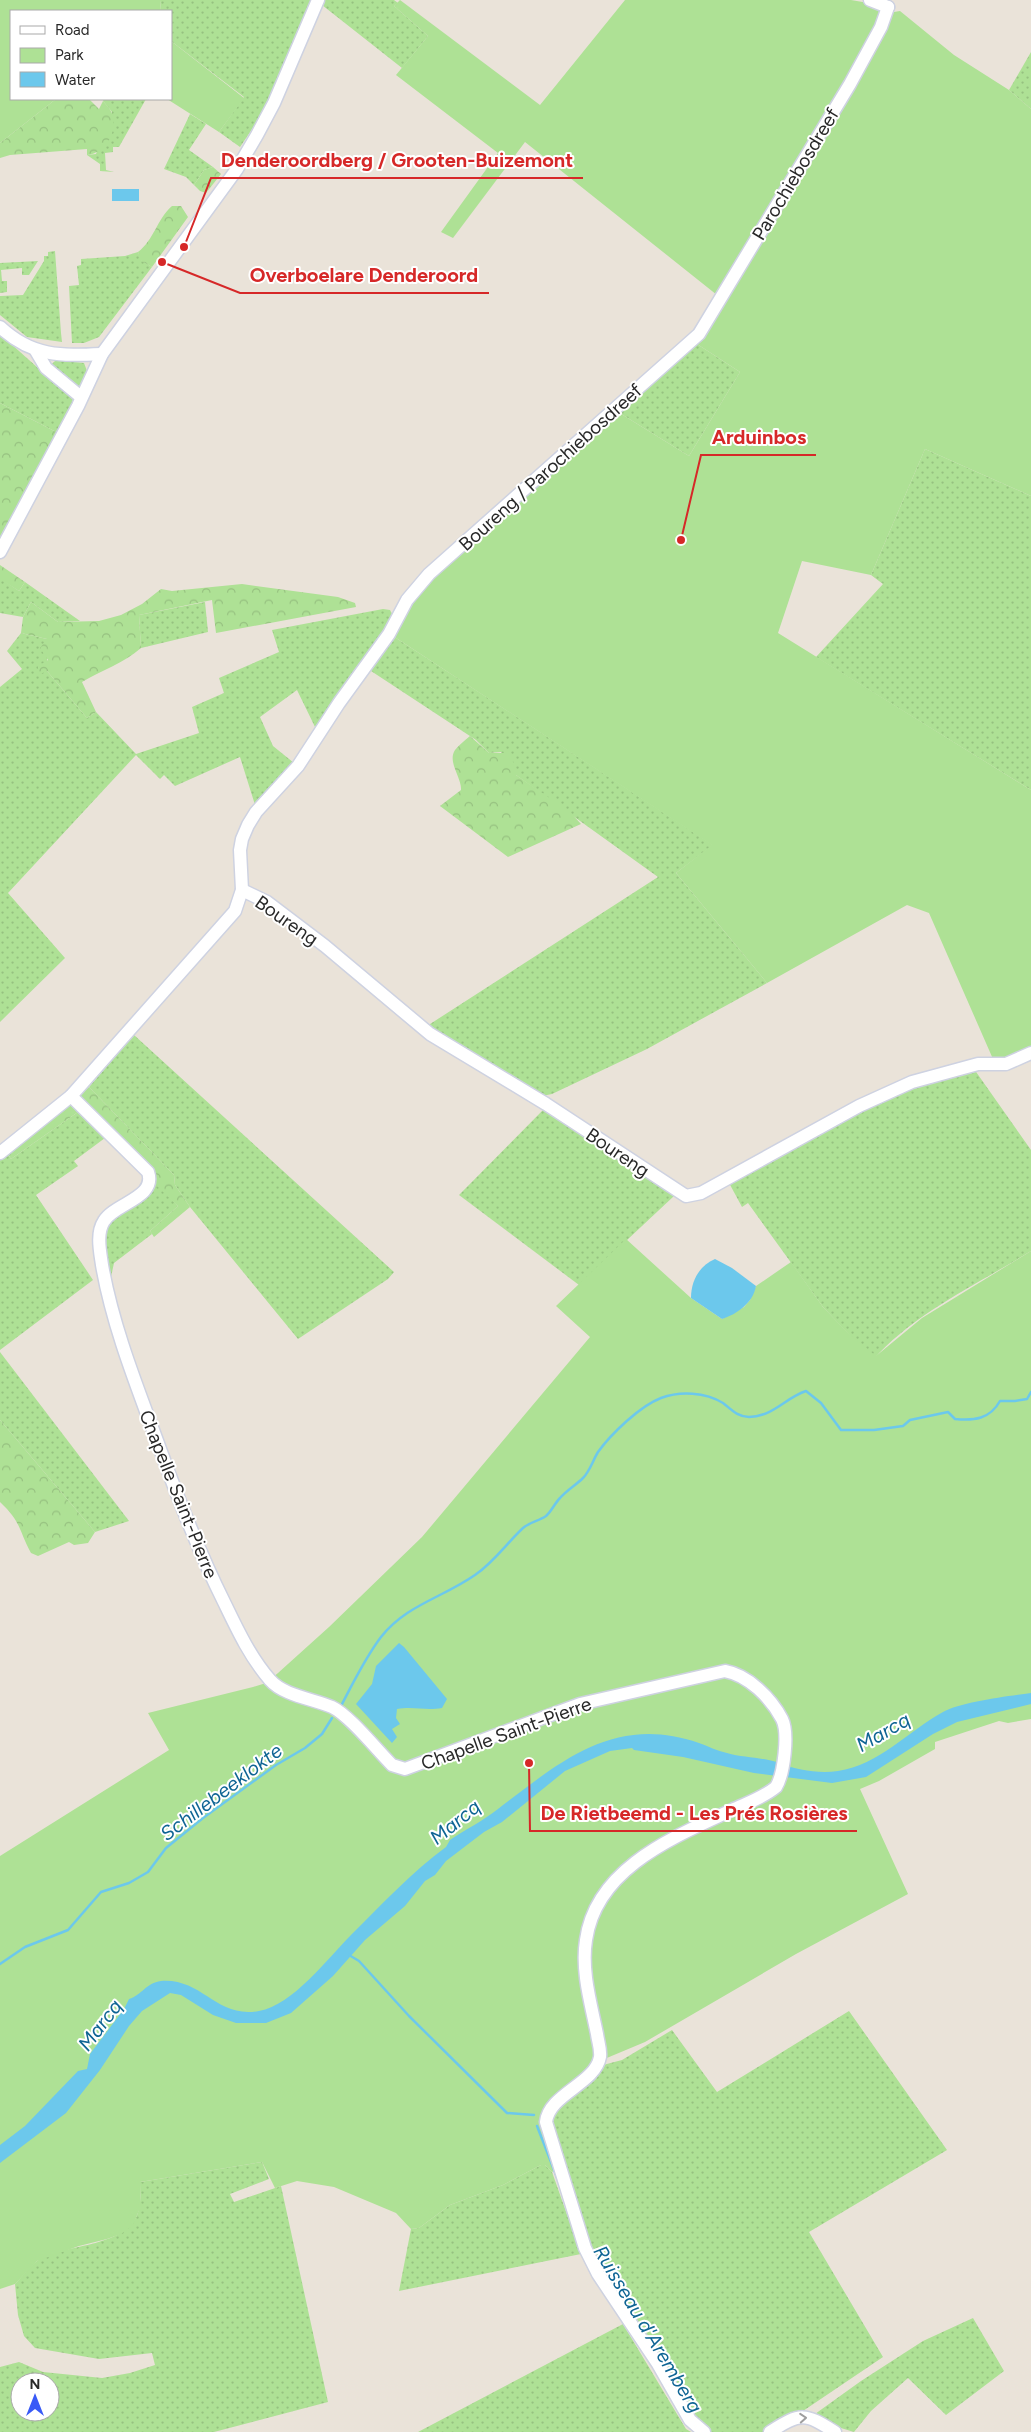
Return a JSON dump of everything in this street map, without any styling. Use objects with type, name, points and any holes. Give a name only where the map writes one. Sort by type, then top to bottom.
[{"type":"street","points":[[0,552],[102,354],[237,169],[274,103],[318,0]]},
{"type":"street","points":[[870,0],[892,3]]},
{"type":"street","name":"Parochiebosdreef","points":[[696,337],[850,84],[892,3]]},
{"type":"street","points":[[0,327],[10,336],[36,351],[51,354],[102,354]]},
{"type":"street","name":"Boureng / Parochiebosdreef","points":[[407,600],[436,568],[696,337]]},
{"type":"street","points":[[36,351],[46,368],[81,397]]},
{"type":"street","name":"Boureng","points":[[0,1153],[71,1096],[235,911],[242,890],[240,850],[242,838],[248,825],[256,812],[298,766],[339,703],[389,634],[407,600]]},
{"type":"street","name":"Boureng","points":[[242,890],[267,902],[325,946],[430,1034],[546,1104],[677,1192],[686,1196],[701,1193],[859,1106],[912,1082],[978,1064],[1006,1064],[1031,1053]]},
{"type":"street","name":"Chapelle Saint-Pierre","points":[[71,1096],[148,1172],[150,1181],[147,1189],[111,1213],[102,1225],[99,1245],[108,1294],[134,1378],[197,1545],[244,1641],[272,1682],[284,1689],[333,1708],[392,1765],[405,1769],[580,1704],[725,1671],[740,1675],[751,1683],[770,1702],[783,1720],[786,1737],[784,1752],[778,1783],[772,1790],[756,1800],[696,1828],[651,1852],[623,1871],[606,1889],[595,1910],[586,1939],[584,1966],[600,2048],[599,2062],[586,2077],[550,2110],[546,2118],[547,2133],[585,2248],[598,2274],[658,2364],[690,2420],[704,2432]]},
{"type":"street","points":[[770,2432],[792,2419],[804,2416],[810,2416],[835,2432]]},
{"type":"green space","points":[[0,0],[161,0],[160,10],[10,10],[10,100],[55,100],[0,143]]},
{"type":"green space","points":[[161,0],[314,0],[265,110],[240,147],[219,132],[244,97],[172,42],[172,10],[160,10]]},
{"type":"green space","points":[[324,0],[394,0],[398,3],[394,6],[428,36],[402,68],[322,5]]},
{"type":"green space","points":[[400,0],[540,105],[625,0],[851,0],[880,5],[894,12],[900,11],[954,55],[1009,90],[1031,109],[1031,496],[925,449],[871,575],[802,561],[778,633],[1031,790],[1031,1049],[1005,1059],[993,1059],[929,913],[907,905],[767,983],[676,873],[712,845],[393,636],[409,606],[433,578],[618,412],[689,456],[740,372],[697,344],[717,295],[525,142],[453,238],[441,232],[498,153],[396,75],[428,36],[394,6]]},
{"type":"green space","points":[[172,42],[244,98],[219,132],[169,100],[172,100]]},
{"type":"green space","points":[[1031,52],[1031,109],[1009,90]]},
{"type":"green space","points":[[55,100],[90,100],[99,109],[103,101],[111,110],[113,121],[112,134],[105,146],[94,153],[87,155],[87,149],[10,155],[0,158],[0,143]]},
{"type":"green space","points":[[145,100],[119,147],[113,147],[113,152],[105,153],[106,170],[114,172],[100,171],[100,164],[87,155],[96,154],[112,112],[103,101]]},
{"type":"green space","points":[[190,114],[206,124],[189,150],[213,167],[204,170],[194,185],[186,177],[164,169]]},
{"type":"green space","points":[[213,167],[221,174],[206,193],[200,191],[194,185],[204,170]]},
{"type":"green space","points":[[172,206],[181,206],[188,217],[152,267],[140,260],[138,252],[148,242]]},
{"type":"green space","points":[[55,251],[62,342],[27,337],[0,315],[0,296],[23,295],[44,261],[44,256],[48,256],[48,252]]},
{"type":"green space","points":[[138,252],[141,260],[152,267],[99,337],[84,343],[72,343],[69,286],[79,285],[77,266],[81,265],[81,259],[125,256]]},
{"type":"green space","points":[[38,261],[29,275],[22,275],[22,268],[1,270],[2,281],[7,281],[7,292],[0,293],[0,263]]},
{"type":"green space","points":[[0,334],[76,402],[60,434],[0,403]]},
{"type":"green space","points":[[697,344],[740,372],[689,456],[618,412]]},
{"type":"green space","points":[[56,360],[84,363],[87,371],[82,384],[78,387],[51,365]]},
{"type":"green space","points":[[0,403],[60,434],[0,545]]},
{"type":"green space","points":[[925,449],[1031,496],[1031,790],[816,657],[883,584],[871,575]]},
{"type":"green space","points":[[0,565],[25,582],[19,591],[0,579]]},
{"type":"green space","points":[[0,578],[19,591],[25,582],[80,621],[58,622],[31,602],[23,617],[0,613]]},
{"type":"green space","points":[[242,584],[338,597],[355,603],[356,607],[216,633],[212,600],[139,615],[141,648],[120,662],[82,682],[96,712],[87,718],[47,671],[38,675],[38,666],[48,660],[40,648],[47,639],[21,633],[23,617],[31,602],[58,622],[99,621],[121,615],[142,604],[161,589],[172,591]]},
{"type":"green space","points":[[205,602],[208,632],[141,648],[139,615]]},
{"type":"green space","points":[[383,609],[390,610],[392,614],[389,625],[316,729],[297,690],[260,717],[273,746],[294,763],[256,808],[240,757],[175,786],[164,775],[160,779],[136,755],[8,893],[65,958],[0,1022],[0,687],[22,669],[7,651],[21,633],[47,639],[47,671],[87,718],[96,712],[136,754],[199,733],[192,707],[224,693],[219,678],[279,652],[272,630]]},
{"type":"green space","points":[[393,636],[713,845],[676,873],[767,983],[647,1049],[552,1094],[542,1096],[427,1026],[658,877],[516,775],[501,752],[489,753],[476,740],[368,669]]},
{"type":"green space","points":[[470,736],[489,753],[507,753],[516,766],[516,775],[570,812],[581,824],[508,857],[440,806],[461,790],[453,755],[455,750]]},
{"type":"green space","points":[[134,1035],[394,1272],[388,1279],[298,1339],[190,1207],[175,1185],[174,1175],[89,1087]]},
{"type":"green space","points":[[974,1069],[1031,1150],[1031,1251],[927,1314],[889,1343],[873,1360],[823,1307],[748,1203],[742,1207],[728,1181],[909,1087]]},
{"type":"green space","points":[[89,1087],[174,1175],[175,1185],[190,1207],[154,1237],[150,1231],[178,1206],[157,1186],[154,1175],[78,1112],[11,1159],[8,1154]]},
{"type":"green space","points":[[546,1107],[674,1196],[579,1285],[459,1195]]},
{"type":"green space","points":[[78,1112],[109,1135],[74,1161],[78,1166],[36,1195],[93,1280],[0,1350],[0,1159],[8,1154],[11,1159]]},
{"type":"green space","points":[[156,1182],[178,1206],[150,1231],[152,1234],[114,1263],[111,1277],[108,1277],[104,1244],[108,1227],[119,1213],[143,1195]]},
{"type":"green space","points":[[626,1239],[691,1298],[722,1319],[744,1307],[750,1300],[756,1286],[791,1262],[823,1307],[848,1333],[876,1356],[922,1318],[1031,1251],[1031,1719],[1008,1723],[999,1721],[935,1742],[935,1749],[879,1781],[860,1789],[908,1894],[796,1954],[645,2042],[602,2060],[547,2109],[557,2169],[552,2172],[545,2165],[541,2165],[503,2185],[450,2205],[419,2228],[411,2229],[396,2213],[334,2187],[297,2181],[275,2188],[262,2162],[140,2182],[140,2208],[133,2225],[121,2234],[37,2261],[15,2284],[0,2289],[0,1856],[169,1750],[148,1713],[266,1683],[329,1627],[422,1537],[590,1337],[556,1306]]},
{"type":"green space","points":[[0,1352],[129,1521],[95,1532],[0,1420]]},
{"type":"green space","points":[[0,1420],[95,1532],[88,1543],[74,1545],[69,1542],[38,1556],[31,1553],[16,1521],[0,1502]]},
{"type":"green space","points":[[849,2011],[947,2150],[809,2232],[883,2357],[803,2411],[763,2432],[709,2432],[692,2416],[601,2271],[584,2238],[549,2117],[603,2065],[622,2060],[672,2030],[717,2092]]},
{"type":"green space","points":[[262,2162],[269,2179],[230,2194],[234,2202],[281,2186],[328,2402],[214,2432],[0,2432],[0,2367],[19,2362],[43,2372],[10,2372],[10,2422],[60,2422],[60,2374],[102,2378],[130,2373],[155,2365],[152,2353],[99,2359],[35,2348],[24,2336],[18,2315],[15,2284],[34,2263],[49,2255],[96,2243],[123,2231],[133,2222],[139,2209],[140,2182]]},
{"type":"green space","points":[[541,2165],[545,2165],[552,2172],[581,2254],[399,2291],[411,2229],[419,2228],[450,2205],[503,2185]]},
{"type":"green space","points":[[973,2318],[1004,2371],[946,2415],[908,2378],[871,2411],[854,2432],[831,2425],[815,2414],[861,2381],[923,2341]]},
{"type":"green space","points":[[623,2324],[686,2429],[691,2432],[418,2432]]},
{"type":"water","points":[[112,189],[139,189],[139,201],[112,201]]},
{"type":"water","points":[[715,1259],[732,1268],[756,1286],[752,1298],[744,1307],[722,1319],[691,1298],[692,1286],[700,1270]]},
{"type":"water","points":[[399,1643],[447,1699],[442,1708],[397,1709],[396,1718],[400,1724],[392,1729],[397,1737],[392,1743],[356,1704],[372,1684],[376,1666]]},
{"type":"water","points":[[1031,1693],[1031,1704],[957,1722],[933,1734],[866,1777],[832,1783],[754,1773],[683,1757],[634,1750],[632,1748],[610,1751],[565,1771],[502,1822],[484,1832],[446,1861],[435,1875],[425,1881],[405,1906],[365,1940],[333,1976],[291,2013],[266,2023],[236,2023],[213,2015],[181,1995],[170,1993],[142,2011],[129,2026],[100,2070],[66,2113],[0,2163],[0,2145],[25,2126],[78,2071],[87,2069],[90,2054],[124,2009],[129,1999],[156,1982],[161,1981],[176,1982],[188,1986],[231,2009],[244,2012],[259,2011],[272,2007],[297,1991],[309,1980],[385,1901],[421,1867],[446,1847],[450,1840],[492,1813],[544,1774],[567,1759],[591,1747],[615,1738],[641,1734],[669,1736],[699,1743],[723,1752],[767,1760],[801,1769],[816,1772],[838,1771],[853,1768],[880,1755],[930,1720],[951,1708]]},
{"type":"waterway","name":"Schillebeeklokte","points":[[341,1706],[370,1653],[391,1626],[413,1609],[475,1575],[494,1559],[523,1528],[546,1516],[558,1500],[580,1481],[590,1469],[598,1452],[610,1437],[644,1407],[661,1398],[676,1394],[700,1395],[716,1399],[738,1414],[749,1417],[766,1414],[806,1391],[821,1403],[841,1430],[874,1430],[903,1426],[910,1420],[948,1412],[955,1419],[969,1420],[981,1418],[991,1412],[1000,1401],[1027,1399],[1031,1392]]},
{"type":"waterway","name":"Schillebeeklokte","points":[[0,1964],[25,1947],[68,1930],[101,1892],[129,1883],[148,1872],[166,1848],[203,1818],[276,1765],[305,1748],[322,1734],[332,1718]]},
{"type":"waterway","name":"Ruisseau d'Aremberg","points":[[349,1955],[359,1961],[409,2016],[507,2113],[534,2115]]},
{"type":"waterway","name":"Ruisseau d'Aremberg","points":[[537,2126],[558,2180]]},
{"type":"place","name":"Denderoordberg / Grooten-Buizemont","points":[[184,247]]},
{"type":"place","name":"Overboelare Denderoord","points":[[162,262]]},
{"type":"place","name":"Arduinbos","points":[[681,540]]},
{"type":"place","name":"De Rietbeemd - Les Prés Rosières","points":[[529,1763]]},
{"type":"water label","name":"Marcq","points":[[883,1732]]},
{"type":"water label","name":"Marcq","points":[[455,1822]]},
{"type":"water label","name":"Marcq","points":[[100,2025]]}]
